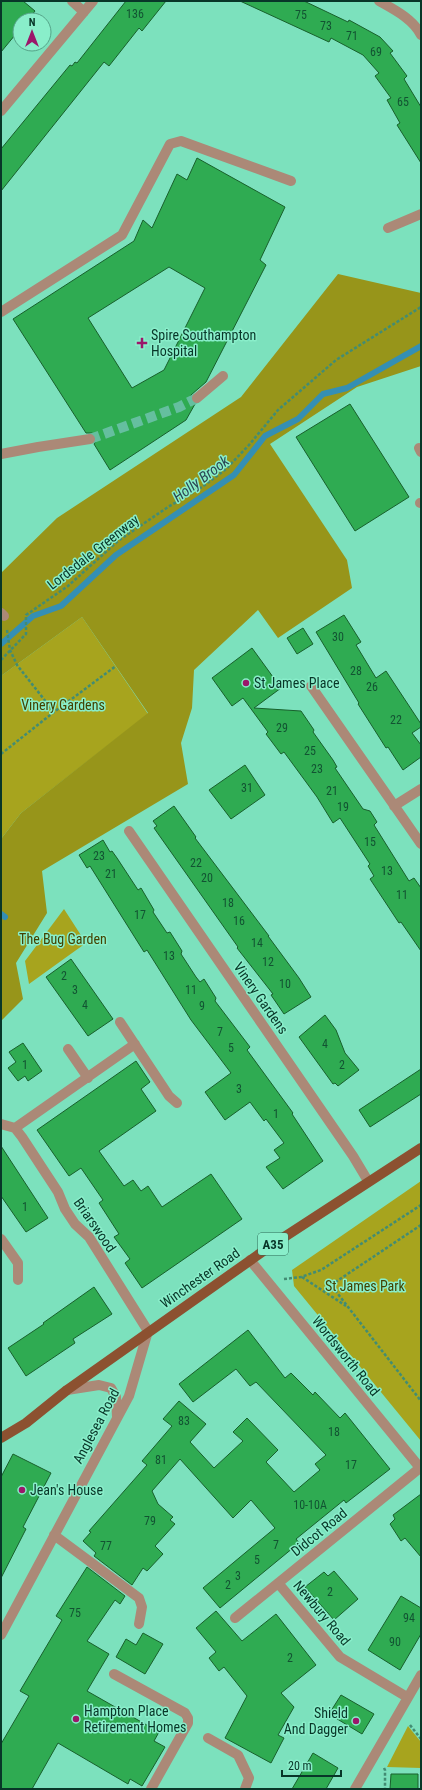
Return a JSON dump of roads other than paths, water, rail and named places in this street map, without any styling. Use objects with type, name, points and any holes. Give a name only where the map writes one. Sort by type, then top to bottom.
[{"type":"main road","name":"Winchester Road","points":[[1,1438],[26,1423],[67,1390],[250,1260],[368,1181],[421,1148]]},
{"type":"street","points":[[72,1],[84,12]]},
{"type":"street","points":[[1,111],[93,1]]},
{"type":"street","points":[[379,1],[402,14],[419,31],[421,35]]},
{"type":"street","points":[[1,312],[122,234],[170,144],[181,141],[291,181]]},
{"type":"street","points":[[388,228],[421,214]]},
{"type":"street","points":[[197,398],[223,376]]},
{"type":"street","points":[[1,454],[90,439]]},
{"type":"street","points":[[311,686],[421,844]]},
{"type":"street","points":[[394,806],[421,789]]},
{"type":"street","name":"Vinery Gardens","points":[[129,831],[353,1156],[368,1181]]},
{"type":"street","points":[[120,1022],[169,1096],[177,1103]]},
{"type":"street","points":[[1,1124],[15,1128],[135,1044]]},
{"type":"street","points":[[68,1049],[88,1078]]},
{"type":"street","name":"Briarswood","points":[[15,1128],[58,1192],[75,1224],[89,1237],[148,1332]]},
{"type":"street","points":[[1,1239],[18,1263],[18,1280]]},
{"type":"street","name":"Wordsworth Road","points":[[250,1260],[420,1469]]},
{"type":"street","name":"Anglesea Road","points":[[1,1635],[128,1396],[134,1381],[148,1332]]},
{"type":"street","points":[[67,1390],[99,1385],[112,1388],[116,1397],[117,1417]]},
{"type":"street","name":"Didcot Road","points":[[234,1618],[420,1469]]},
{"type":"street","points":[[54,1535],[139,1598],[142,1606],[139,1624]]},
{"type":"street","name":"Newbury Road","points":[[278,1584],[340,1657],[408,1697]]},
{"type":"street","points":[[114,1674],[185,1713],[188,1718],[188,1724],[150,1789]]},
{"type":"street","points":[[355,1789],[421,1675]]},
{"type":"street","points":[[208,1738],[238,1755],[249,1778],[245,1789]]},
{"type":"waterway","name":"Holly Brook","points":[[1,644],[33,616],[61,606],[116,555],[234,475],[265,436],[298,419],[323,394],[347,388],[421,346]]},
{"type":"waterway","points":[[1,914],[5,917]]},
{"type":"tunnel","points":[[90,439],[179,407],[197,398]]},
{"type":"place","name":"Spire Southampton Hospital","points":[[142,343]]},
{"type":"place","name":"St James Place","points":[[246,683]]},
{"type":"place","name":"Jean's House","points":[[22,1490]]},
{"type":"place","name":"Hampton Place Retirement Homes","points":[[76,1719]]},
{"type":"place","name":"Shield And Dagger","points":[[356,1721]]},
{"type":"park label","name":"The Bug Garden","points":[[63,939]]},
{"type":"park label","name":"St James Park","points":[[365,1286]]}]
